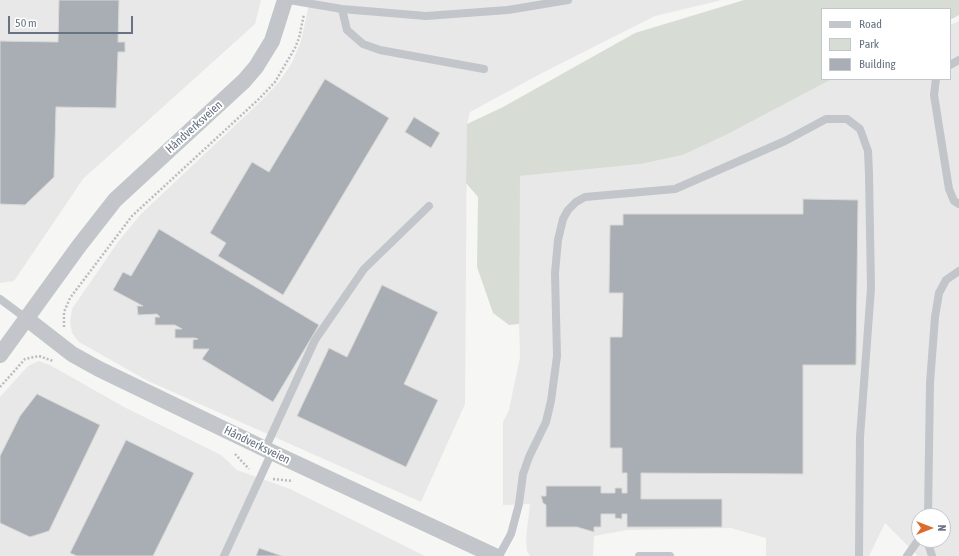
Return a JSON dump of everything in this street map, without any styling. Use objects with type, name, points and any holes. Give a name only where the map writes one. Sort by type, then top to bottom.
[{"type":"street","name":"Håndverksveien","points":[[0,355],[27,320],[79,246],[115,200],[244,82],[256,68],[272,41],[285,0]]},
{"type":"street","name":"Håndverksveien","points":[[27,320],[72,354],[99,369],[268,451],[495,556]]},
{"type":"lane","points":[[289,0],[342,9],[426,16],[508,10],[568,0]]},
{"type":"lane","points":[[342,9],[348,30],[363,44],[380,50],[484,69]]},
{"type":"lane","points":[[936,80],[934,95],[948,189],[954,201],[959,204]]},
{"type":"lane","points":[[499,556],[511,534],[519,504],[523,474],[529,457],[546,422],[551,401],[557,356],[555,273],[558,240],[563,219],[568,210],[576,202],[590,196],[675,189],[826,120],[847,119],[860,129],[868,151],[871,288],[860,437],[859,556]]},
{"type":"lane","points":[[224,556],[315,340],[364,270],[429,206]]},
{"type":"lane","points":[[928,508],[930,383],[935,317],[939,293],[946,280],[959,271]]},
{"type":"lane","points":[[0,299],[27,320]]},
{"type":"lane","points":[[639,556],[670,556]]},
{"type":"path","points":[[62,333],[64,312],[70,298],[132,216],[260,98],[275,82],[299,38],[306,3]]},
{"type":"path","points":[[0,387],[20,363],[30,356],[44,357],[56,363]]},
{"type":"path","points":[[233,452],[249,469]]},
{"type":"shaded area","points":[[0,0],[261,0],[255,24],[83,179],[14,281],[0,283]]},
{"type":"shaded area","points":[[310,0],[722,0],[655,16],[542,73],[470,112],[467,124],[465,404],[421,502],[148,381],[79,342],[72,333],[70,322],[72,309],[118,242],[141,214],[261,101],[279,82],[292,63],[301,41]]},
{"type":"shaded area","points":[[959,21],[959,556],[916,556],[917,555],[885,523],[869,556],[766,556],[766,538],[731,528],[627,530],[594,536],[593,556],[530,556],[527,551],[526,538],[530,504],[503,505],[503,422],[509,410],[520,357],[518,288],[519,176],[641,164],[683,155],[728,134],[830,80],[951,80],[951,25]]},
{"type":"shaded area","points":[[39,361],[50,365],[124,407],[221,455],[237,470],[290,489],[425,556],[0,556],[0,397],[28,366]]},
{"type":"green space","points":[[744,0],[959,0],[959,15],[951,19],[951,8],[821,8],[821,80],[830,80],[728,134],[683,155],[641,164],[520,176],[519,324],[509,325],[493,313],[477,267],[478,197],[466,183],[467,124],[503,107],[635,33]]},
{"type":"building","points":[[59,0],[119,0],[118,42],[125,42],[125,52],[118,52],[116,108],[56,107],[54,177],[25,205],[0,204],[0,41],[58,42]]},
{"type":"building","points":[[325,79],[389,118],[283,295],[218,256],[226,243],[210,233],[252,162],[269,172]]},
{"type":"building","points":[[414,117],[440,133],[431,148],[405,132]]},
{"type":"building","points":[[803,199],[858,200],[856,365],[803,365],[803,474],[641,473],[641,499],[722,499],[722,527],[627,527],[627,514],[622,514],[622,519],[615,518],[615,514],[601,514],[601,527],[594,527],[594,532],[577,527],[546,527],[546,505],[543,503],[541,496],[546,496],[546,486],[601,486],[601,493],[615,493],[615,488],[622,488],[622,493],[627,493],[627,473],[622,473],[622,448],[610,448],[610,337],[622,337],[623,293],[609,293],[610,225],[623,225],[623,214],[803,214]]},
{"type":"building","points":[[159,229],[319,325],[273,402],[202,359],[209,349],[193,349],[193,340],[198,339],[175,338],[175,329],[182,329],[175,325],[155,325],[155,317],[160,317],[157,314],[138,315],[137,306],[143,306],[113,290],[123,272],[131,276]]},
{"type":"building","points":[[382,285],[438,312],[404,384],[438,400],[406,467],[297,416],[329,348],[347,357]]},
{"type":"building","points":[[37,394],[100,425],[49,531],[30,537],[0,523],[0,456],[20,416]]},
{"type":"building","points":[[126,440],[194,473],[153,556],[77,556],[70,553]]},
{"type":"building","points":[[259,548],[282,556],[256,556]]}]
